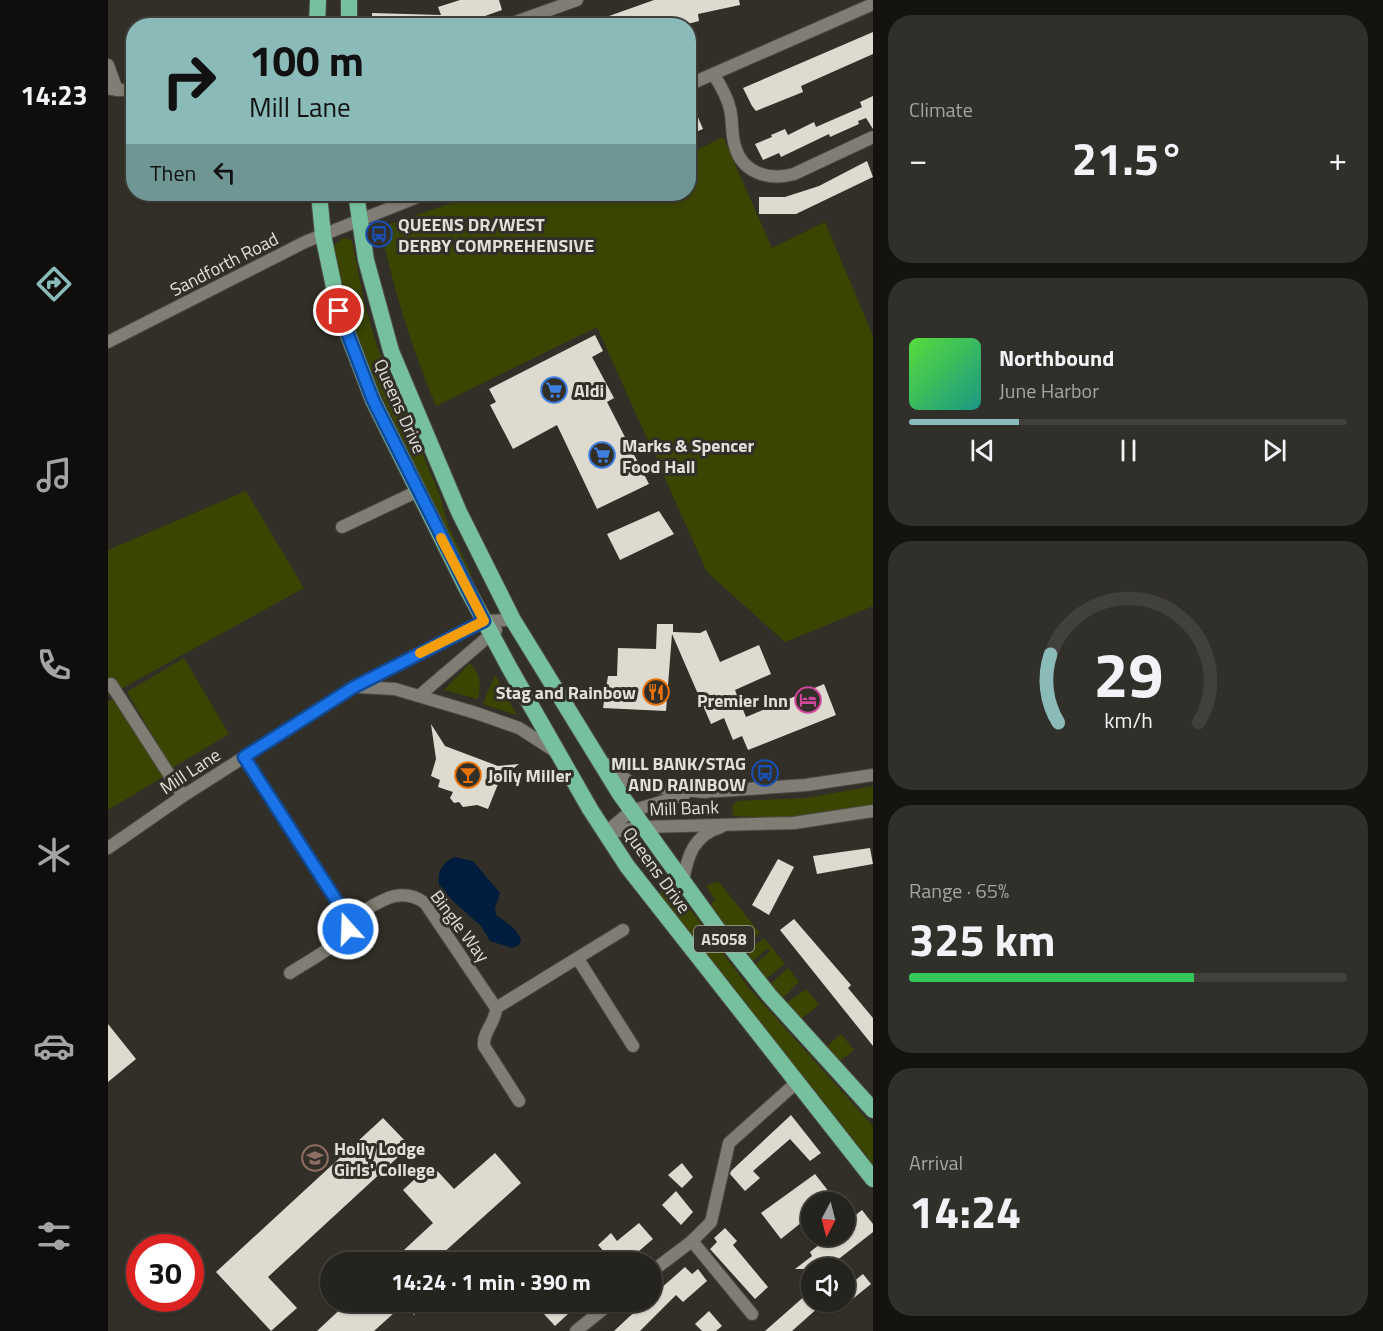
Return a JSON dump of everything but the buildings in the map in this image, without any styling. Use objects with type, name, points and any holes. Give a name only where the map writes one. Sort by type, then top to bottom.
[{"type":"highway","points":[[317,18],[318,0]]},
{"type":"highway","points":[[349,0],[349,18]]},
{"type":"highway","name":"Queens Drive","points":[[320,201],[322,235],[339,311],[373,400],[487,627],[558,753],[627,866],[873,1179]]},
{"type":"highway","name":"Queens Drive","points":[[357,201],[358,221],[391,351],[459,512],[513,620],[562,704],[631,811],[683,882],[770,995],[873,1110]]},
{"type":"highway","points":[[506,660],[506,638],[513,620]]},
{"type":"street","points":[[526,18],[577,0]]},
{"type":"street","points":[[696,83],[873,4]]},
{"type":"street","points":[[108,65],[112,90]]},
{"type":"street","points":[[714,75],[730,107],[734,144],[738,155],[747,166],[768,178],[794,174],[873,137]]},
{"type":"street","name":"Sandforth Road","points":[[108,342],[322,235],[408,201]]},
{"type":"street","points":[[342,527],[418,491]]},
{"type":"street","name":"Mill Lane","points":[[108,848],[183,796],[354,687],[487,627],[513,620]]},
{"type":"street","name":"Mill Lane","points":[[420,695],[487,627]]},
{"type":"street","points":[[111,684],[183,796]]},
{"type":"street","points":[[354,687],[383,686],[420,695],[519,729],[558,753]]},
{"type":"street","name":"Mill Bank","points":[[595,753],[616,774],[633,785],[705,792]]},
{"type":"street","points":[[244,757],[349,920]]},
{"type":"street","name":"Mill Bank","points":[[605,833],[631,811],[670,798],[705,792],[806,785],[873,775]]},
{"type":"street","name":"Mill Bank","points":[[605,833],[643,827],[794,824],[873,811]]},
{"type":"street","name":"Mill Bank","points":[[683,882],[689,854],[699,839],[711,830],[730,824]]},
{"type":"street","name":"Bingle Way","points":[[290,973],[342,939],[348,929],[349,920],[396,894],[413,895],[424,903],[496,1008]]},
{"type":"street","points":[[519,1101],[484,1047],[483,1040],[496,1018],[496,1008],[623,930]]},
{"type":"street","points":[[578,959],[633,1046]]},
{"type":"street","points":[[662,1264],[692,1241],[711,1222],[729,1143],[796,1083]]},
{"type":"street","points":[[692,1241],[752,1314]]},
{"type":"street","points":[[577,1330],[600,1312]]},
{"type":"green space","points":[[723,137],[772,248],[825,222],[873,336],[873,606],[785,642],[707,572],[597,327],[436,406],[404,318],[380,227],[458,201],[696,201],[696,150]]},
{"type":"green space","points":[[344,238],[352,240],[364,302],[377,346],[440,496],[448,525],[472,574],[469,576],[378,388],[355,328],[335,255],[334,245]]},
{"type":"green space","points":[[246,491],[304,588],[108,696],[108,550]]},
{"type":"green space","points":[[184,658],[229,734],[172,768],[127,692]]},
{"type":"green space","points":[[470,663],[479,680],[478,699],[444,690]]},
{"type":"green space","points":[[495,675],[517,715],[483,704]]},
{"type":"green space","points":[[114,698],[163,777],[108,810],[108,702]]},
{"type":"green space","points":[[873,786],[873,805],[780,818],[733,816],[732,805],[738,801],[806,798]]},
{"type":"green space","points":[[718,881],[760,933],[741,947],[709,905],[715,900],[706,886]]},
{"type":"green space","points":[[671,884],[749,988],[873,1126],[873,1164],[658,894]]},
{"type":"green space","points":[[764,938],[785,964],[767,978],[755,965],[770,951],[768,948],[753,961],[747,951]]},
{"type":"green space","points":[[788,968],[799,982],[782,999],[770,984]]},
{"type":"green space","points":[[806,989],[819,1005],[801,1019],[786,1003]]},
{"type":"green space","points":[[841,1034],[854,1050],[840,1061],[827,1046]]},
{"type":"water","points":[[454,857],[473,861],[500,893],[495,908],[496,915],[516,931],[521,939],[519,945],[512,948],[490,941],[481,926],[439,885],[441,868]]},
{"type":"slow traffic","points":[[420,653],[484,621],[441,538]]},
{"type":"place","name":"QUEENS DR/WEST DERBY COMPREHENSIVE","points":[[379,234]]},
{"type":"place","name":"Aldi","points":[[554,390]]},
{"type":"place","name":"Marks & Spencer Food Hall","points":[[602,455]]},
{"type":"place","name":"Stag and Rainbow","points":[[656,692]]},
{"type":"place","name":"Premier Inn","points":[[808,700]]},
{"type":"place","name":"MILL BANK/STAG AND RAINBOW","points":[[765,773]]},
{"type":"place","name":"Jolly Miller","points":[[468,775]]},
{"type":"place","name":"Holly Lodge Girls' College","points":[[315,1158]]},
{"type":"route","points":[[339,311],[373,400],[484,621],[354,687],[244,757],[349,920],[348,929]]}]
